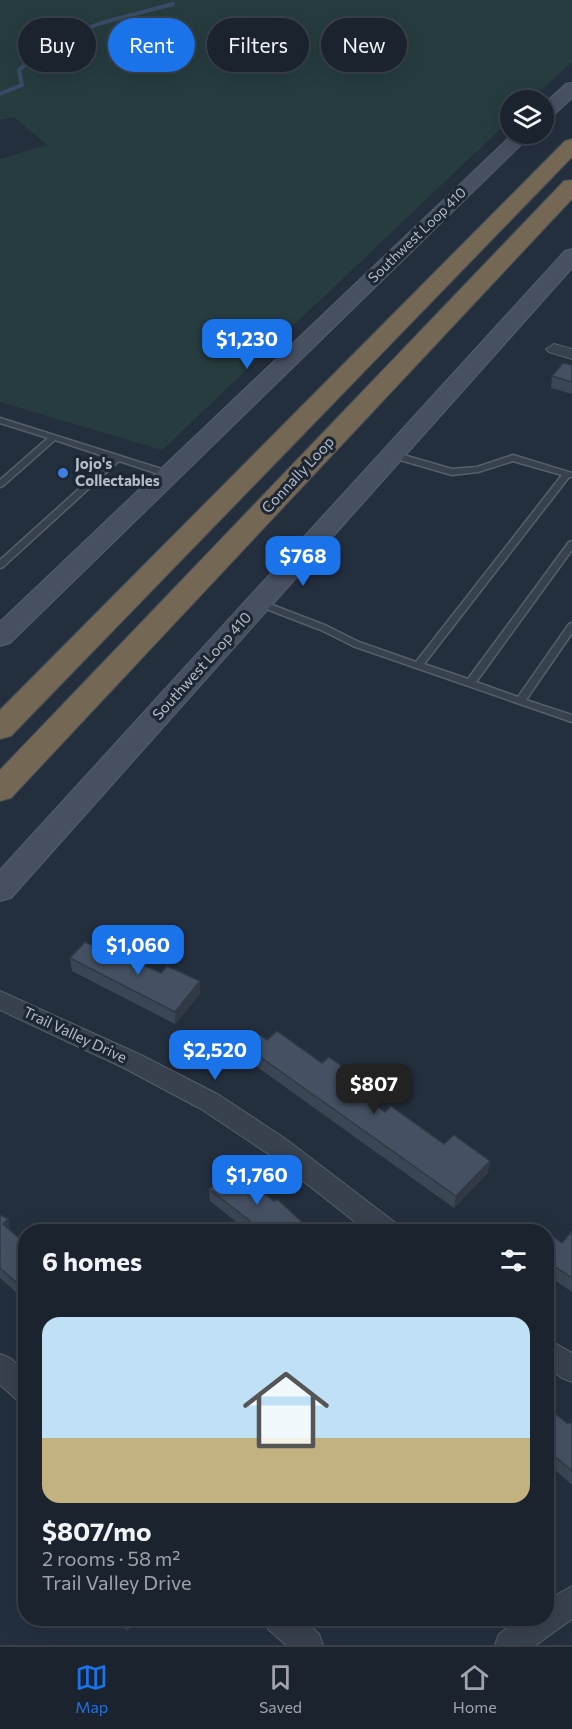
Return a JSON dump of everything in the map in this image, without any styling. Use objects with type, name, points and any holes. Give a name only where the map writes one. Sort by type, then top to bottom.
[{"type":"highway","points":[[0,729],[572,145]]},
{"type":"highway","name":"Connally Loop","points":[[0,790],[572,186]]},
{"type":"main road","points":[[554,105],[572,88]]},
{"type":"main road","name":"Southwest Loop 410","points":[[0,637],[513,144]]},
{"type":"main road","name":"Southwest Loop 410","points":[[0,890],[572,255]]},
{"type":"street","points":[[554,349],[572,354]]},
{"type":"street","name":"Trail Valley Drive","points":[[0,1000],[141,1066],[211,1103],[268,1142],[377,1224]]},
{"type":"street","points":[[554,1356],[572,1369]]},
{"type":"street","points":[[0,1367],[18,1383]]},
{"type":"street","points":[[554,1614],[572,1601]]},
{"type":"street","points":[[288,1626],[308,1645]]},
{"type":"street","points":[[510,1645],[537,1626]]},
{"type":"lane","points":[[0,420],[168,474]]},
{"type":"lane","points":[[0,484],[54,437]]},
{"type":"lane","points":[[393,455],[452,472],[478,469],[513,458],[569,475],[418,666]]},
{"type":"lane","points":[[0,565],[118,458]]},
{"type":"lane","points":[[470,683],[572,544]]},
{"type":"lane","points":[[258,603],[324,628],[356,644],[572,719]]},
{"type":"lane","points":[[520,701],[572,626]]},
{"type":"green space","points":[[0,0],[572,0],[572,62],[542,90],[500,90],[500,129],[162,450],[0,402],[0,159],[47,145],[14,117],[0,120]]},
{"type":"building","points":[[563,363],[572,365],[572,382],[552,376]]},
{"type":"building","points":[[85,942],[98,948],[100,945],[161,973],[167,966],[200,981],[175,1012],[70,958]]},
{"type":"building","points":[[277,1031],[322,1063],[329,1057],[350,1072],[341,1080],[385,1112],[391,1106],[444,1144],[454,1135],[490,1161],[456,1196],[246,1047],[260,1035],[267,1040]]},
{"type":"building","points":[[232,1169],[274,1201],[277,1199],[304,1224],[250,1224],[248,1222],[250,1221],[209,1189]]},
{"type":"building","points":[[0,1215],[8,1219],[3,1224],[18,1237],[18,1284],[0,1268]]},
{"type":"building","points":[[572,1231],[572,1278],[554,1266],[554,1238],[562,1243]]},
{"type":"building","points":[[554,1413],[568,1424],[570,1422],[572,1424],[572,1471],[554,1456]]},
{"type":"waterway","points":[[0,94],[22,85],[19,70],[47,44],[101,23],[173,4]]},
{"type":"place","name":"Jojo's Collectables","points":[[63,473]]}]
